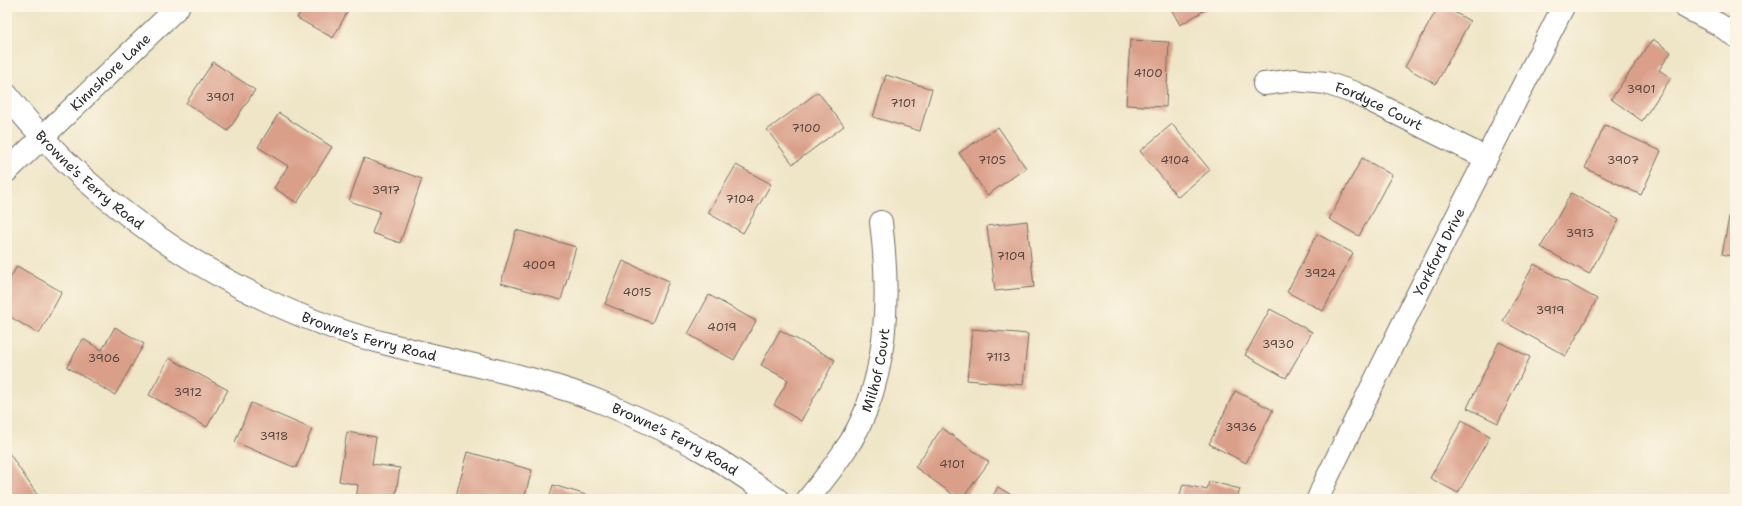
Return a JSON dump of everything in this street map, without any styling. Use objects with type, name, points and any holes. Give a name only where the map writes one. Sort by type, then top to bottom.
[{"type":"street","name":"Kinnshore Lane","points":[[7,171],[178,7]]},
{"type":"street","name":"Yorkford Drive","points":[[1318,499],[1324,482],[1414,300],[1563,7]]},
{"type":"street","points":[[1685,7],[1718,24],[1735,36]]},
{"type":"street","name":"Fordyce Court","points":[[1264,84],[1295,80],[1326,83],[1356,93],[1486,158]]},
{"type":"street","name":"Browne's Ferry Road","points":[[7,95],[42,137],[90,183],[140,224],[193,260],[261,297],[320,322],[381,343],[530,379],[605,404],[676,436],[704,451],[777,499]]},
{"type":"street","name":"Milhof Court","points":[[808,499],[826,478],[851,440],[861,420],[876,378],[884,334],[886,306],[884,250],[881,222]]},
{"type":"building","points":[[303,7],[350,7],[333,38],[297,18]]},
{"type":"building","points":[[1170,7],[1210,7],[1180,25]]},
{"type":"building","points":[[1438,7],[1445,7],[1470,21],[1436,84],[1405,67]]},
{"type":"building","points":[[1653,39],[1671,52],[1659,70],[1671,78],[1642,121],[1611,99]]},
{"type":"building","points":[[1130,40],[1169,42],[1166,107],[1126,105]]},
{"type":"building","points":[[213,62],[255,90],[228,131],[186,103]]},
{"type":"building","points":[[886,75],[932,89],[920,131],[873,117]]},
{"type":"building","points":[[818,92],[844,126],[793,164],[767,130]]},
{"type":"building","points":[[279,113],[332,147],[297,203],[274,188],[288,166],[258,147]]},
{"type":"building","points":[[1172,124],[1210,170],[1178,197],[1140,151]]},
{"type":"building","points":[[1605,125],[1661,151],[1641,195],[1585,168]]},
{"type":"building","points":[[998,127],[1026,168],[987,195],[959,153]]},
{"type":"building","points":[[364,158],[422,179],[400,243],[372,233],[380,211],[349,201]]},
{"type":"building","points":[[1362,158],[1392,175],[1359,236],[1329,219]]},
{"type":"building","points":[[736,165],[771,184],[743,233],[708,213]]},
{"type":"building","points":[[1735,191],[1735,257],[1722,254]]},
{"type":"building","points":[[1571,193],[1619,220],[1589,274],[1541,247]]},
{"type":"building","points":[[1027,221],[1034,287],[995,291],[987,226]]},
{"type":"building","points":[[516,230],[576,247],[561,300],[501,283]]},
{"type":"building","points":[[1317,234],[1353,253],[1323,311],[1287,292]]},
{"type":"building","points":[[623,261],[669,281],[652,323],[605,304]]},
{"type":"building","points":[[1534,264],[1597,299],[1566,356],[1503,321]]},
{"type":"building","points":[[17,266],[62,292],[39,334],[7,315],[7,284]]},
{"type":"building","points":[[709,295],[756,321],[734,360],[688,334]]},
{"type":"building","points":[[1270,309],[1312,332],[1286,378],[1245,355]]},
{"type":"building","points":[[115,327],[144,344],[115,395],[67,367],[83,339],[102,350]]},
{"type":"building","points":[[972,329],[1028,334],[1023,385],[967,380]]},
{"type":"building","points":[[780,330],[835,360],[801,421],[774,405],[788,380],[761,365]]},
{"type":"building","points":[[1499,342],[1530,357],[1498,423],[1467,408]]},
{"type":"building","points":[[169,358],[228,390],[207,427],[149,395]]},
{"type":"building","points":[[1235,391],[1273,410],[1246,463],[1209,444]]},
{"type":"building","points":[[251,403],[312,429],[296,468],[235,442]]},
{"type":"building","points":[[1462,420],[1490,436],[1458,493],[1430,478]]},
{"type":"building","points":[[942,428],[989,462],[962,499],[959,499],[915,467]]},
{"type":"building","points":[[347,432],[376,437],[372,464],[400,468],[395,499],[356,499],[358,485],[339,481]]},
{"type":"building","points":[[468,452],[532,470],[524,499],[455,499]]},
{"type":"building","points":[[9,453],[40,499],[7,499],[7,454]]},
{"type":"building","points":[[1209,481],[1240,489],[1237,499],[1179,499],[1183,484],[1207,490]]},
{"type":"building","points":[[553,485],[600,499],[549,499]]},
{"type":"building","points":[[998,487],[1018,499],[991,499]]}]
